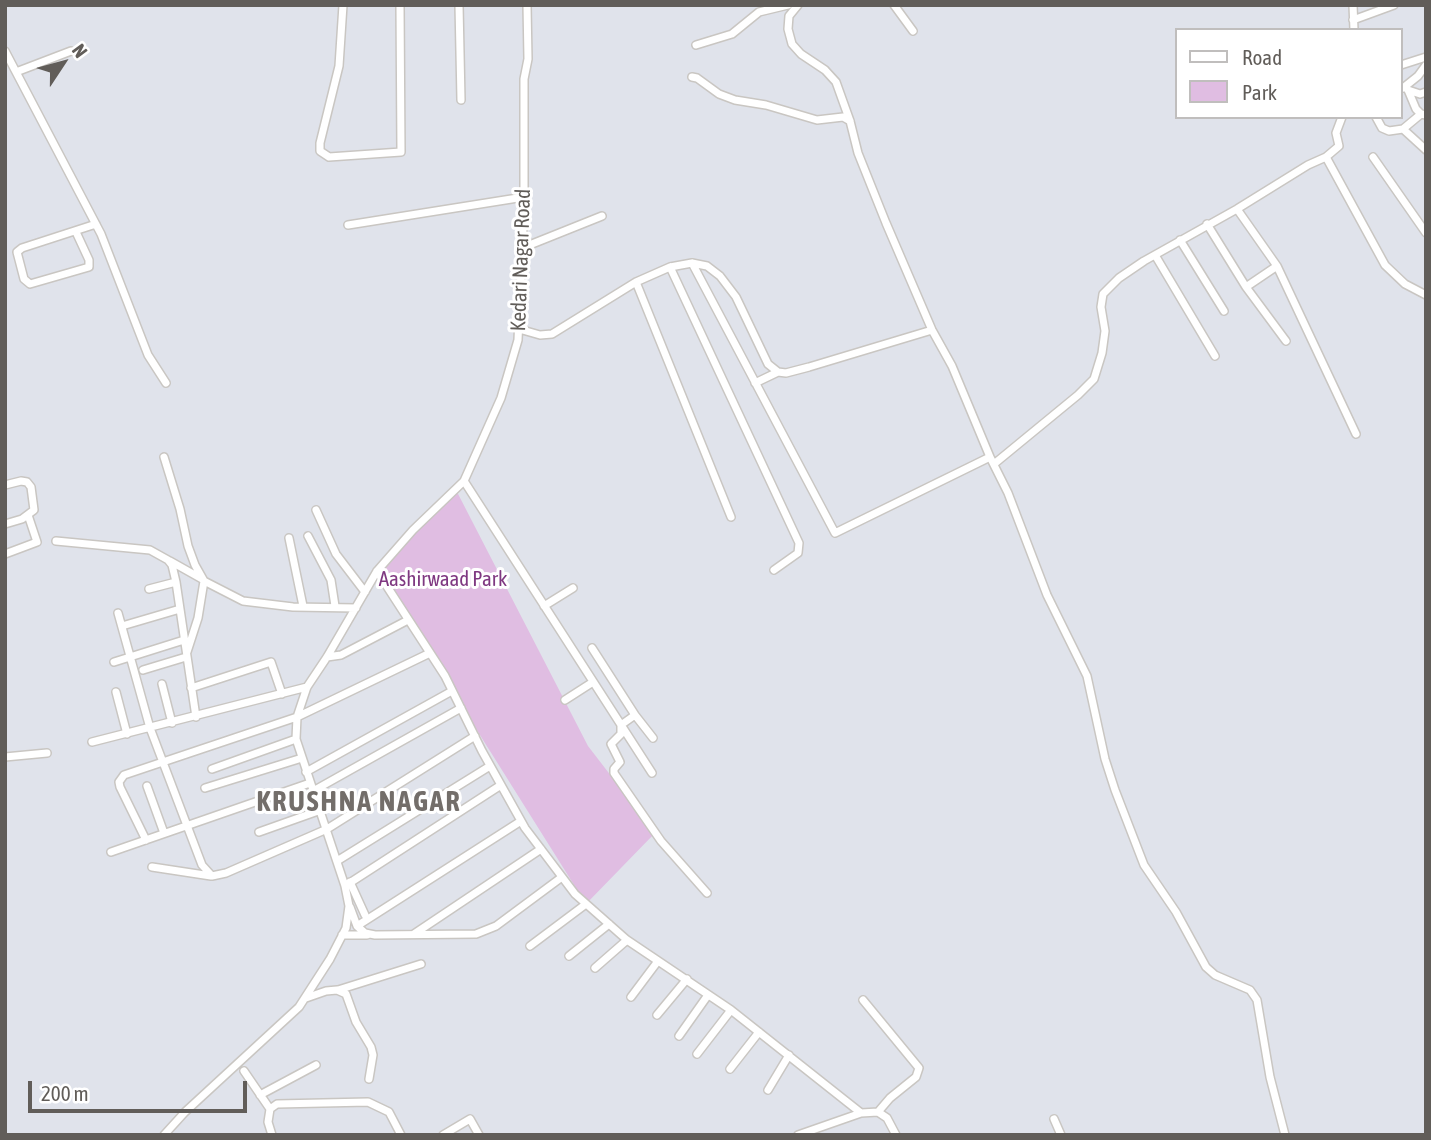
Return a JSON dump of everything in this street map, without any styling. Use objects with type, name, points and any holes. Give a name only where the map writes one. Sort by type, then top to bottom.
[{"type":"street","points":[[343,5],[339,66],[320,143],[320,151],[329,157],[401,152],[400,5]]},
{"type":"street","points":[[459,5],[461,100]]},
{"type":"street","name":"Kedari Nagar Road","points":[[165,1134],[299,1007],[346,928],[348,884],[337,862],[306,772],[296,739],[297,717],[307,687],[377,571],[413,530],[464,481],[501,398],[519,329],[524,197],[524,79],[528,59],[527,5]]},
{"type":"street","points":[[696,46],[732,34],[759,12],[788,5]]},
{"type":"street","points":[[798,5],[789,16],[788,29],[792,44],[836,82],[862,165],[932,330],[952,366],[1008,493],[1047,595],[1087,676],[1105,759],[1147,870],[1176,912],[1206,967],[1215,975],[1250,990],[1257,1000],[1270,1077],[1285,1135]]},
{"type":"street","points":[[894,5],[914,31]]},
{"type":"street","points":[[1353,5],[1354,28]]},
{"type":"street","points":[[1353,20],[1394,5]]},
{"type":"street","points":[[5,51],[96,224],[148,355],[166,383]]},
{"type":"street","points":[[16,72],[71,51]]},
{"type":"street","points":[[1403,64],[1426,57]]},
{"type":"street","points":[[1404,89],[1426,65]]},
{"type":"street","points":[[692,77],[719,94],[735,100],[766,105],[817,120],[843,117],[850,121]]},
{"type":"street","points":[[1404,89],[1420,94],[1426,92]]},
{"type":"street","points":[[1377,119],[1382,128],[1389,131],[1403,129],[1423,114],[1404,89]]},
{"type":"street","points":[[692,263],[835,533],[992,460],[1062,409],[1094,379],[1102,354],[1105,331],[1101,307],[1103,293],[1119,278],[1155,255],[1237,209],[1308,164],[1326,157],[1339,146],[1336,133],[1341,119]]},
{"type":"street","points":[[1403,129],[1426,150]]},
{"type":"street","points":[[1326,157],[1385,265],[1405,284],[1426,295]]},
{"type":"street","points":[[1373,157],[1426,233]]},
{"type":"street","points":[[348,225],[524,197]]},
{"type":"street","points":[[1237,209],[1277,266],[1356,434]]},
{"type":"street","points":[[522,248],[603,216]]},
{"type":"street","points":[[76,232],[89,260],[89,267],[30,284],[27,282],[18,261],[18,252],[96,224]]},
{"type":"street","points":[[1207,224],[1246,287],[1286,341]]},
{"type":"street","points":[[1180,240],[1224,311]]},
{"type":"street","points":[[1155,255],[1215,356]]},
{"type":"street","points":[[519,329],[540,335],[552,334],[636,282],[670,267],[692,263],[707,266],[720,276],[736,297],[768,364],[778,372],[809,368],[932,330]]},
{"type":"street","points":[[1246,287],[1277,266]]},
{"type":"street","points":[[670,267],[799,543],[798,553],[774,570]]},
{"type":"street","points":[[636,282],[731,517]]},
{"type":"street","points":[[755,383],[778,372]]},
{"type":"street","points":[[163,457],[178,502],[188,546],[204,581],[198,618],[186,656]]},
{"type":"street","points":[[464,481],[652,773]]},
{"type":"street","points":[[5,485],[27,482],[31,488],[34,510],[29,515],[5,524]]},
{"type":"street","points":[[316,510],[336,554],[365,592]]},
{"type":"street","points":[[5,554],[37,542],[29,515]]},
{"type":"street","points":[[308,536],[331,580],[335,606]]},
{"type":"street","points":[[289,538],[303,606]]},
{"type":"street","points":[[56,541],[150,550],[243,601],[271,605],[356,608]]},
{"type":"street","points":[[168,560],[176,582],[196,717]]},
{"type":"street","points":[[377,571],[452,691],[521,821],[562,877],[586,904],[627,940],[731,1010],[861,1113]]},
{"type":"street","points":[[149,589],[176,582]]},
{"type":"street","points":[[544,606],[573,588]]},
{"type":"street","points":[[122,626],[180,609]]},
{"type":"street","points":[[118,613],[150,728],[202,865],[212,876]]},
{"type":"street","points":[[327,657],[341,655],[408,620]]},
{"type":"street","points":[[114,662],[184,640]]},
{"type":"street","points":[[592,648],[653,738]]},
{"type":"street","points":[[146,840],[119,782],[124,775],[297,717],[430,653]]},
{"type":"street","points":[[143,670],[186,656]]},
{"type":"street","points":[[191,688],[271,662],[282,694]]},
{"type":"street","points":[[565,699],[593,682]]},
{"type":"street","points":[[162,684],[172,723]]},
{"type":"street","points":[[92,742],[307,687]]},
{"type":"street","points":[[306,772],[452,691]]},
{"type":"street","points":[[116,692],[127,734]]},
{"type":"street","points":[[111,852],[312,787],[461,708]]},
{"type":"street","points":[[621,725],[635,715]]},
{"type":"street","points":[[621,725],[621,734],[611,744],[620,762],[614,773],[661,841],[707,893]]},
{"type":"street","points":[[152,867],[212,876],[226,873],[327,829],[475,736]]},
{"type":"street","points":[[212,769],[296,739]]},
{"type":"street","points":[[5,757],[47,753]]},
{"type":"street","points":[[205,788],[302,758]]},
{"type":"street","points":[[337,862],[490,766]]},
{"type":"street","points":[[365,915],[348,884],[501,785]]},
{"type":"street","points":[[147,786],[164,833]]},
{"type":"street","points":[[259,832],[320,810]]},
{"type":"street","points":[[357,926],[521,821]]},
{"type":"street","points":[[414,934],[541,849]]},
{"type":"street","points":[[342,935],[476,934],[496,926],[562,877]]},
{"type":"street","points":[[530,946],[586,904]]},
{"type":"street","points":[[349,906],[357,926],[365,933],[375,935]]},
{"type":"street","points":[[569,957],[609,924]]},
{"type":"street","points":[[595,968],[627,940]]},
{"type":"street","points":[[631,997],[658,961]]},
{"type":"street","points":[[305,998],[421,964]]},
{"type":"street","points":[[657,1015],[687,979]]},
{"type":"street","points":[[337,990],[346,994],[356,1022],[371,1047],[373,1055],[369,1079]]},
{"type":"street","points":[[679,1036],[708,995]]},
{"type":"street","points":[[863,1000],[919,1068],[916,1077],[890,1098],[878,1112]]},
{"type":"street","points":[[697,1054],[731,1010]]},
{"type":"street","points":[[730,1069],[759,1032]]},
{"type":"street","points":[[768,1090],[789,1055]]},
{"type":"street","points":[[260,1095],[316,1065]]},
{"type":"street","points":[[244,1071],[270,1109],[268,1122],[272,1135]]},
{"type":"street","points":[[270,1109],[277,1104],[368,1102],[389,1112],[401,1135]]},
{"type":"street","points":[[798,1135],[861,1113],[878,1112],[887,1118],[892,1134]]},
{"type":"street","points":[[443,1135],[470,1119],[479,1135]]},
{"type":"street","points":[[1054,1119],[1061,1135]]},
{"type":"green space","name":"Aashirwaad Park","points":[[456,490],[588,746],[655,833],[586,904],[377,571]]},
{"type":"district","name":"KRUSHNA NAGAR","points":[[359,802]]}]
